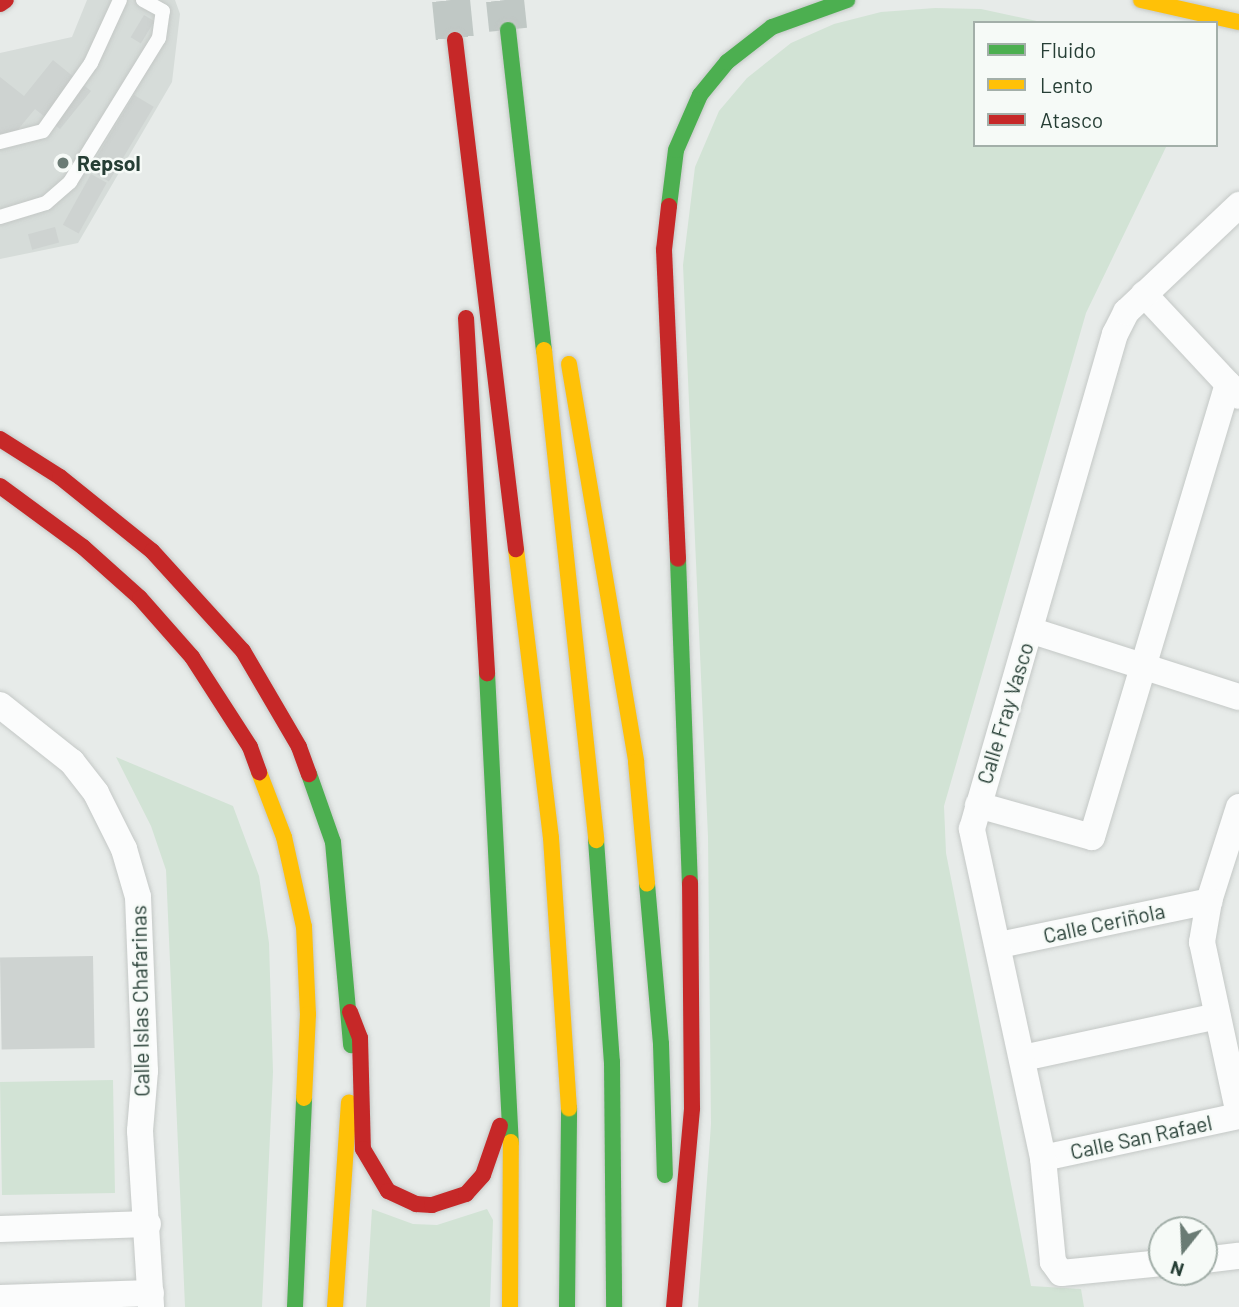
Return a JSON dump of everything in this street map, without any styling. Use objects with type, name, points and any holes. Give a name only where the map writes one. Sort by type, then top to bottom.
[{"type":"main road","points":[[0,4],[6,0]]},
{"type":"main road","points":[[672,1307],[692,1108],[689,821],[664,250],[676,150],[700,95],[727,62],[772,27],[847,0]]},
{"type":"main road","points":[[1140,0],[1239,22]]},
{"type":"main road","points":[[508,30],[591,762],[612,1062],[614,1307]]},
{"type":"main road","points":[[457,205],[452,138],[455,40],[551,838],[570,1120],[566,1307]]},
{"type":"main road","points":[[525,178],[558,304]]},
{"type":"main road","points":[[464,298],[511,1094],[510,1307]]},
{"type":"main road","points":[[565,345],[604,551],[636,762],[661,1044],[672,1307]]},
{"type":"main road","points":[[0,439],[60,477],[152,551],[243,652],[299,747],[333,842],[351,1012],[335,1307]]},
{"type":"main road","points":[[0,486],[83,547],[140,598],[192,657],[250,747],[284,837],[304,927],[308,1014],[295,1307]]},
{"type":"main road","points":[[351,1012],[360,1038],[363,1149],[377,1180],[401,1199],[432,1205],[466,1194],[483,1175],[511,1094]]},
{"type":"street","name":"Calle Fray Vasco","points":[[1148,1265],[1061,1273],[1053,1262],[1043,1158],[972,829],[1115,334],[1126,312],[1239,205]]},
{"type":"street","points":[[978,805],[1092,837],[1143,666],[1233,390],[1144,294]]},
{"type":"street","points":[[1030,630],[1239,697]]},
{"type":"street","name":"Calle Islas Chafarinas","points":[[0,705],[72,762],[96,793],[124,849],[138,897],[145,1071],[140,1131],[151,1300]]},
{"type":"street","points":[[1239,807],[1209,901],[1202,942],[1235,1079],[1239,1115]]},
{"type":"street","name":"Calle Ceriñola","points":[[999,945],[1209,901]]},
{"type":"street","points":[[1023,1058],[1218,1016]]},
{"type":"street","name":"Calle San Rafael","points":[[1043,1158],[1239,1115]]},
{"type":"street","points":[[0,1229],[148,1224]]},
{"type":"street","points":[[1218,1258],[1239,1256]]},
{"type":"street","points":[[0,1298],[151,1300]]},
{"type":"lane","points":[[0,142],[43,131],[91,63],[120,0]]},
{"type":"lane","points":[[0,216],[46,203],[70,182],[159,38],[163,11],[143,0]]},
{"type":"shaded area","name":"Repsol","points":[[87,0],[175,0],[180,14],[172,82],[78,243],[0,259],[0,53],[72,37]]},
{"type":"green space","points":[[935,8],[981,9],[1037,21],[973,21],[973,147],[1166,147],[1086,313],[944,806],[946,853],[1031,1286],[1081,1289],[1084,1307],[698,1307],[711,1124],[708,837],[683,265],[695,167],[719,111],[747,78],[791,43],[834,24],[881,12]]},
{"type":"green space","points":[[116,757],[233,806],[259,876],[269,943],[273,1072],[262,1307],[185,1307],[166,870],[151,826]]},
{"type":"green space","points":[[113,1080],[115,1193],[2,1195],[0,1082]]},
{"type":"green space","points":[[372,1209],[413,1224],[437,1225],[487,1209],[493,1220],[490,1307],[366,1307]]},
{"type":"building","points":[[144,15],[154,21],[141,43],[131,37]]},
{"type":"building","points":[[53,60],[91,91],[60,129],[35,109],[5,145],[0,141],[0,77],[24,96]]},
{"type":"building","points":[[134,95],[154,107],[109,181],[89,170]]},
{"type":"building","points":[[91,174],[107,183],[79,233],[63,225]]},
{"type":"building","points":[[55,227],[59,242],[32,250],[28,234]]},
{"type":"building","points":[[93,956],[95,1048],[2,1050],[0,958]]},
{"type":"tunnel","points":[[451,0],[455,40]]},
{"type":"tunnel","points":[[505,0],[508,30]]},
{"type":"traffic: fast","points":[[669,206],[676,150],[700,95],[727,62],[772,27],[847,0]]},
{"type":"traffic: fast","points":[[508,30],[544,350]]},
{"type":"traffic: fast","points":[[678,559],[690,883]]},
{"type":"traffic: fast","points":[[487,673],[511,1142]]},
{"type":"traffic: fast","points":[[309,774],[333,842],[351,1045]]},
{"type":"traffic: fast","points":[[596,840],[612,1062],[614,1307]]},
{"type":"traffic: fast","points":[[647,884],[661,1044],[665,1175]]},
{"type":"traffic: fast","points":[[295,1307],[304,1098]]},
{"type":"traffic: fast","points":[[567,1307],[569,1108]]},
{"type":"traffic: slow","points":[[1141,0],[1239,22]]},
{"type":"traffic: slow","points":[[544,350],[596,840]]},
{"type":"traffic: slow","points":[[569,364],[636,762],[647,884]]},
{"type":"traffic: slow","points":[[516,549],[551,838],[569,1108]]},
{"type":"traffic: slow","points":[[259,772],[284,837],[304,927],[308,1014],[304,1098]]},
{"type":"traffic: slow","points":[[335,1307],[349,1102]]},
{"type":"traffic: slow","points":[[510,1307],[511,1142]]},
{"type":"traffic: jam","points":[[0,4],[6,0]]},
{"type":"traffic: jam","points":[[455,40],[516,549]]},
{"type":"traffic: jam","points":[[669,206],[664,250],[678,559]]},
{"type":"traffic: jam","points":[[466,318],[487,673]]},
{"type":"traffic: jam","points":[[0,439],[60,477],[152,551],[243,651],[299,747],[309,774]]},
{"type":"traffic: jam","points":[[0,486],[83,547],[140,598],[192,657],[250,747],[259,772]]},
{"type":"traffic: jam","points":[[674,1307],[692,1108],[690,883]]},
{"type":"traffic: jam","points":[[350,1012],[360,1038],[363,1149],[388,1191],[416,1204],[432,1205],[466,1194],[483,1175],[500,1126]]},
{"type":"place","name":"Repsol","points":[[63,163]]}]
